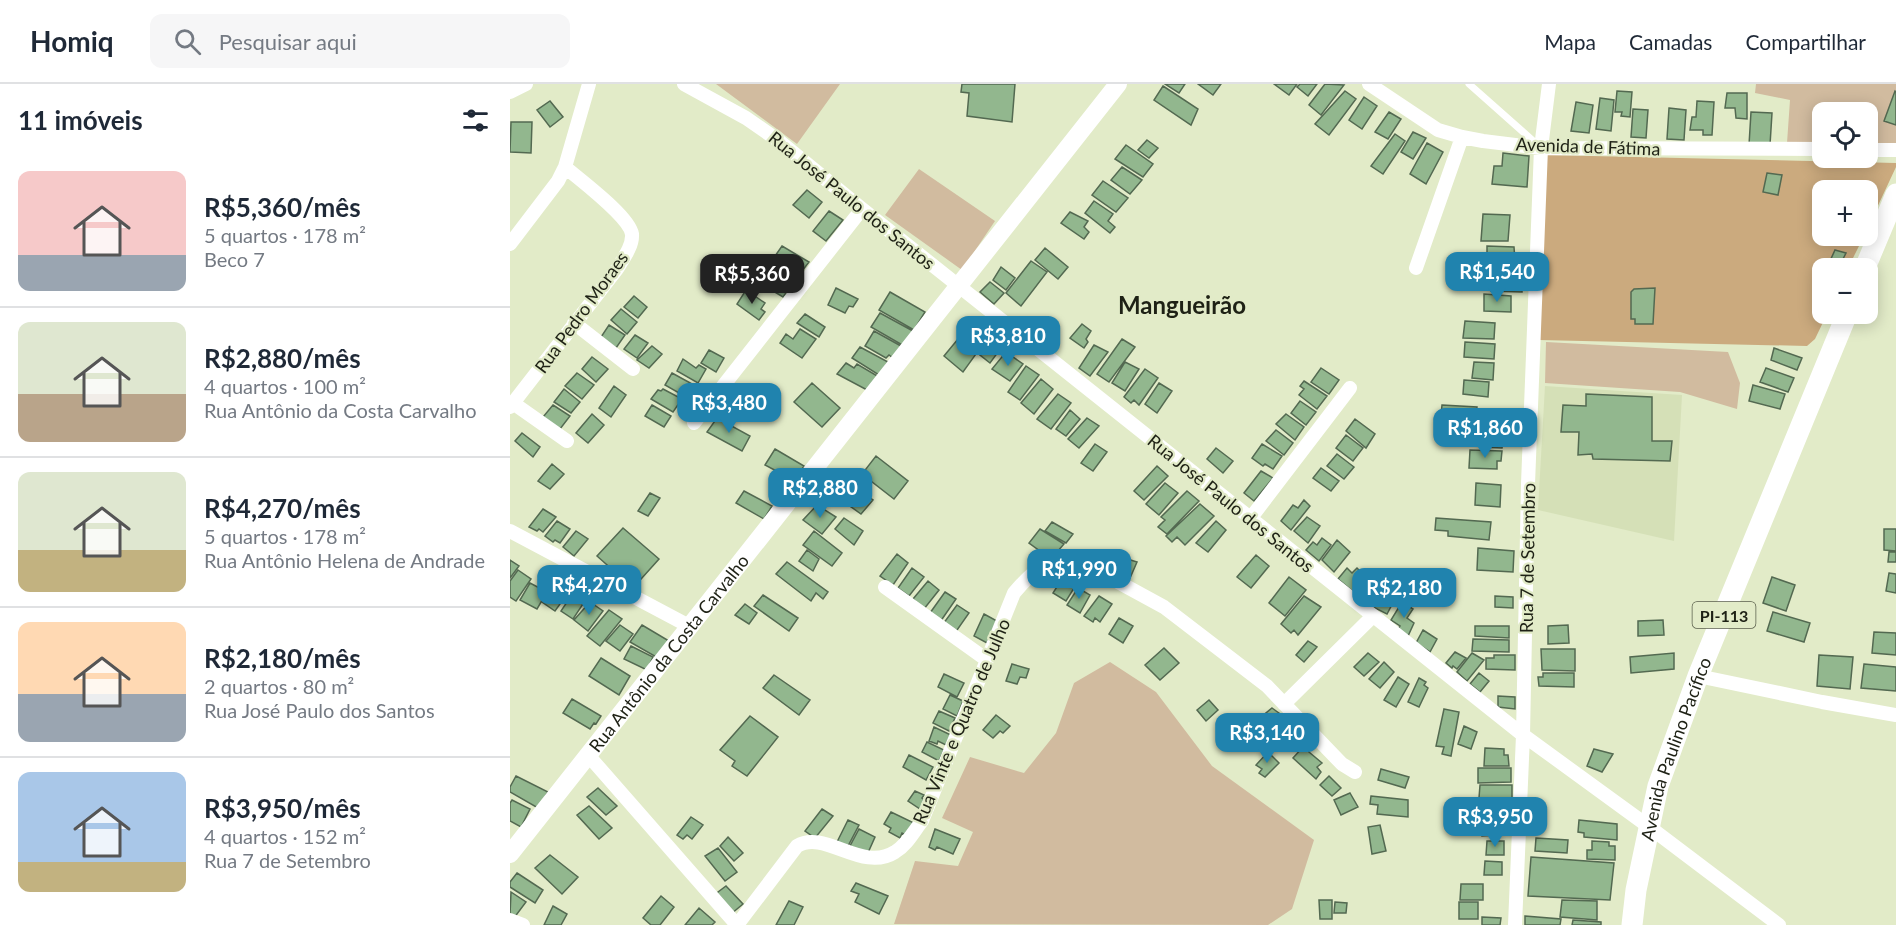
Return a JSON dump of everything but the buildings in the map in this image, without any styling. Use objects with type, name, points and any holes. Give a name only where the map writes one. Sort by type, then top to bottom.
[{"type":"main road","points":[[1869,258],[1896,194]]},
{"type":"main road","name":"Avenida Paulino Pacífico","points":[[1632,925],[1636,890],[1658,786],[1698,676],[1843,324]]},
{"type":"street","points":[[510,92],[526,84]]},
{"type":"street","points":[[510,244],[558,181],[565,167],[589,84]]},
{"type":"street","name":"Rua José Paulo dos Santos","points":[[684,84],[762,129],[1523,735],[1779,925]]},
{"type":"street","name":"Rua Antônio da Costa Carvalho","points":[[510,854],[1118,84]]},
{"type":"street","name":"Avenida de Fátima","points":[[1370,84],[1438,130],[1462,137],[1541,148],[1812,149]]},
{"type":"street","name":"Rua 7 de Setembro","points":[[1515,925],[1541,148],[1549,84]]},
{"type":"street","points":[[1416,268],[1462,137]]},
{"type":"street","points":[[1878,150],[1896,150]]},
{"type":"street","name":"Rua Pedro Moraes","points":[[511,405],[617,268],[628,251],[632,234],[624,218],[565,167]]},
{"type":"street","points":[[694,423],[862,209]]},
{"type":"street","points":[[574,323],[633,369]]},
{"type":"street","points":[[1250,519],[1350,388]]},
{"type":"street","points":[[511,405],[567,441]]},
{"type":"street","points":[[510,531],[689,626]]},
{"type":"street","name":"Rua Vinte e Quatro de Julho","points":[[737,925],[797,846],[803,842],[812,840],[859,856],[878,859],[894,854],[903,846],[922,821],[1014,593],[1027,578],[1045,564],[1068,557],[1076,559],[1164,607],[1267,686],[1342,765],[1354,772]]},
{"type":"street","points":[[885,586],[987,660]]},
{"type":"street","points":[[1284,704],[1373,616]]},
{"type":"street","points":[[1698,676],[1896,715]]},
{"type":"street","points":[[588,755],[737,925]]},
{"type":"street","points":[[510,920],[523,925]]},
{"type":"lane","points":[[1469,84],[1541,148]]},
{"type":"shaded area","points":[[716,84],[840,84],[797,144]]},
{"type":"shaded area","points":[[1756,84],[1896,84],[1896,146],[1878,145],[1878,102],[1812,102],[1812,144],[1787,143],[1790,100],[1755,93]]},
{"type":"shaded area","points":[[1547,155],[1812,161],[1812,168],[1878,168],[1878,163],[1896,163],[1878,206],[1878,180],[1812,180],[1812,246],[1859,246],[1853,258],[1812,258],[1812,324],[1822,324],[1815,339],[1807,346],[1539,340]]},
{"type":"shaded area","points":[[919,169],[995,221],[962,270],[885,215]]},
{"type":"shaded area","points":[[1546,342],[1728,352],[1740,383],[1737,409],[1680,392],[1545,383]]},
{"type":"shaded area","points":[[1545,386],[1682,395],[1674,541],[1538,510]]},
{"type":"shaded area","points":[[1110,662],[1156,692],[1212,766],[1314,840],[1292,909],[1268,925],[894,924],[915,861],[958,866],[973,832],[942,818],[970,757],[1024,773],[1056,733],[1074,683]]},
{"type":"district","name":"Mangueirão","points":[[1182,304]]}]
